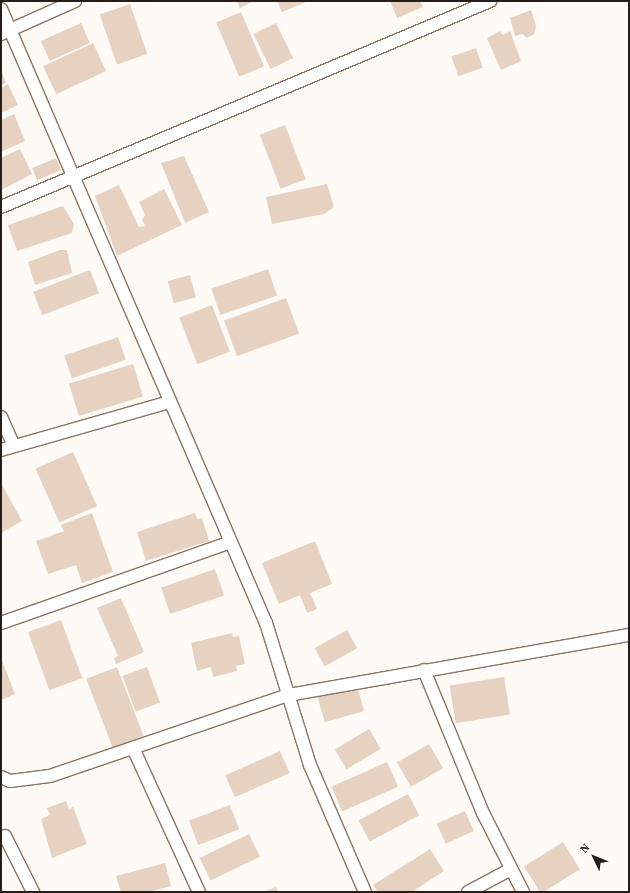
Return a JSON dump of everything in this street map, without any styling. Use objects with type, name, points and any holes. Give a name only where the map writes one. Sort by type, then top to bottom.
[{"type":"street","points":[[5,32],[75,1]]},
{"type":"street","points":[[1,207],[490,1]]},
{"type":"street","points":[[1,9],[5,32],[170,402],[266,623],[310,766],[365,892]]},
{"type":"street","points":[[1,450],[13,444],[170,402]]},
{"type":"street","points":[[1,417],[13,444]]},
{"type":"street","points":[[1,623],[231,542]]},
{"type":"street","points":[[1,776],[10,781],[50,776],[288,695],[629,634]]},
{"type":"street","points":[[424,670],[483,813],[523,892]]},
{"type":"street","points":[[132,748],[200,892]]},
{"type":"street","points":[[5,836],[33,892]]},
{"type":"street","points":[[468,892],[511,869]]},
{"type":"building","points":[[237,1],[254,1],[240,8]]},
{"type":"building","points":[[277,1],[308,1],[282,12]]},
{"type":"building","points":[[390,1],[420,1],[423,7],[397,18]]},
{"type":"building","points":[[130,4],[147,54],[117,65],[100,14]]},
{"type":"building","points":[[531,10],[536,26],[534,34],[527,38],[522,34],[515,36],[510,18]]},
{"type":"building","points":[[241,12],[264,66],[239,77],[216,23]]},
{"type":"building","points":[[81,23],[90,43],[50,61],[41,41]]},
{"type":"building","points":[[276,23],[293,58],[271,69],[254,34]]},
{"type":"building","points":[[500,31],[503,35],[510,31],[521,61],[501,70],[487,38]]},
{"type":"building","points":[[93,43],[106,71],[56,94],[43,66]]},
{"type":"building","points":[[476,48],[483,68],[458,76],[451,56]]},
{"type":"building","points":[[1,70],[6,83],[1,85]]},
{"type":"building","points":[[8,84],[18,105],[1,113],[1,88]]},
{"type":"building","points":[[14,114],[25,141],[1,152],[1,120]]},
{"type":"building","points":[[285,125],[306,179],[281,189],[260,135]]},
{"type":"building","points":[[20,149],[32,174],[1,190],[1,158]]},
{"type":"building","points":[[184,156],[209,212],[185,223],[161,163]]},
{"type":"building","points":[[56,158],[61,170],[37,180],[32,168]]},
{"type":"building","points":[[327,184],[334,207],[324,214],[272,224],[266,197]]},
{"type":"building","points":[[119,185],[139,227],[145,226],[142,220],[145,215],[139,202],[164,189],[182,225],[117,256],[95,196]]},
{"type":"building","points":[[63,206],[74,224],[72,233],[17,251],[8,225]]},
{"type":"building","points":[[60,250],[67,250],[72,273],[35,285],[28,262]]},
{"type":"building","points":[[268,269],[277,295],[220,315],[211,289]]},
{"type":"building","points":[[90,270],[99,293],[42,315],[33,292]]},
{"type":"building","points":[[190,275],[196,297],[174,303],[168,281]]},
{"type":"building","points":[[286,298],[299,334],[237,356],[224,321]]},
{"type":"building","points":[[212,305],[230,352],[197,364],[179,318]]},
{"type":"building","points":[[118,337],[126,360],[72,378],[64,356]]},
{"type":"building","points":[[133,364],[143,397],[79,416],[69,384]]},
{"type":"building","points":[[73,452],[97,506],[60,523],[36,469]]},
{"type":"building","points":[[1,483],[22,521],[1,533]]},
{"type":"building","points":[[92,513],[113,572],[82,583],[76,565],[48,574],[36,541],[64,531],[61,525]]},
{"type":"building","points":[[195,513],[197,519],[202,518],[209,541],[146,561],[137,532]]},
{"type":"building","points":[[315,541],[332,584],[310,593],[317,609],[307,613],[300,595],[279,604],[262,563]]},
{"type":"building","points":[[215,569],[224,595],[170,614],[161,588]]},
{"type":"building","points":[[121,598],[144,652],[116,664],[114,658],[118,656],[97,608]]},
{"type":"building","points":[[61,620],[82,678],[49,690],[28,632]]},
{"type":"building","points":[[347,630],[357,648],[325,666],[315,648]]},
{"type":"building","points":[[232,633],[233,637],[239,636],[245,664],[236,666],[237,671],[213,677],[211,667],[197,671],[191,643]]},
{"type":"building","points":[[1,658],[15,694],[1,700]]},
{"type":"building","points":[[117,667],[144,736],[113,748],[86,679]]},
{"type":"building","points":[[147,667],[160,703],[136,712],[123,676]]},
{"type":"building","points":[[504,677],[510,715],[456,723],[450,686]]},
{"type":"building","points":[[357,686],[364,711],[325,722],[318,697]]},
{"type":"building","points":[[369,729],[381,749],[347,769],[335,750]]},
{"type":"building","points":[[429,744],[443,768],[411,787],[397,762]]},
{"type":"building","points":[[280,751],[290,773],[235,797],[225,775]]},
{"type":"building","points":[[387,762],[398,787],[342,811],[331,787]]},
{"type":"building","points":[[408,794],[419,815],[370,841],[359,820]]},
{"type":"building","points":[[66,801],[69,809],[73,807],[87,844],[52,858],[41,819],[50,815],[47,808]]},
{"type":"building","points":[[230,805],[239,829],[198,845],[189,821]]},
{"type":"building","points":[[465,811],[474,831],[446,844],[437,824]]},
{"type":"building","points":[[249,834],[260,856],[211,881],[200,858]]},
{"type":"building","points":[[563,842],[580,869],[543,892],[540,892],[524,866]]},
{"type":"building","points":[[430,849],[444,871],[412,892],[378,892],[373,885]]},
{"type":"building","points":[[165,863],[171,886],[149,892],[121,892],[116,876]]},
{"type":"building","points":[[276,887],[278,892],[264,892]]}]
